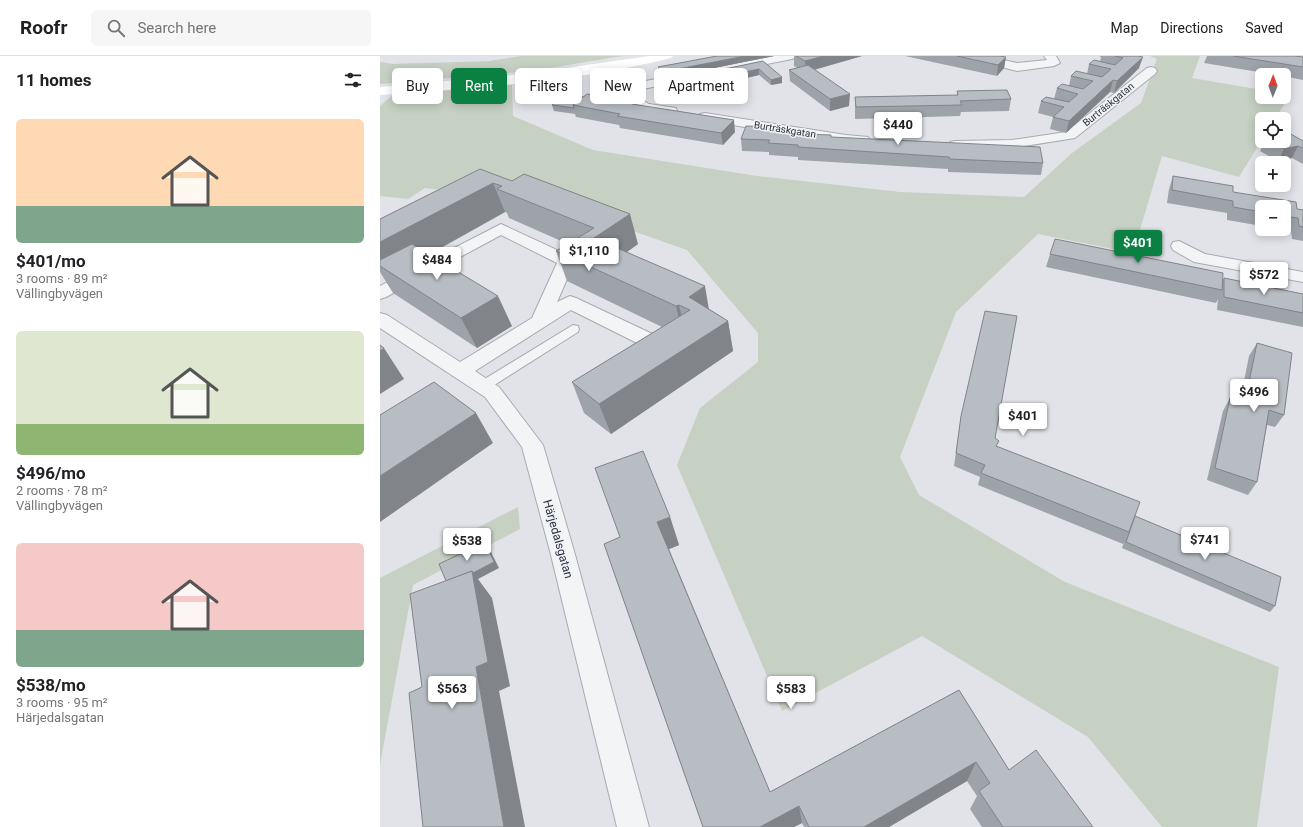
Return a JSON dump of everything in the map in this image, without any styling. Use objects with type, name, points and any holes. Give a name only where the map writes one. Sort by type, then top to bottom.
[{"type":"street","points":[[603,68],[648,58],[667,56]]},
{"type":"street","points":[[646,84],[792,56]]},
{"type":"street","points":[[970,56],[1017,67],[1054,63],[1050,56]]},
{"type":"street","points":[[380,91],[590,70]]},
{"type":"street","name":"Burträskgatan","points":[[944,144],[1012,144],[1070,135],[1151,70]]},
{"type":"street","name":"Burträskgatan","points":[[640,104],[645,107],[846,139],[876,140]]},
{"type":"street","points":[[380,292],[501,229],[566,261],[540,320]]},
{"type":"street","points":[[1179,246],[1200,258],[1303,277]]},
{"type":"street","points":[[460,371],[570,302],[656,344]]},
{"type":"street","name":"Härjedalsgatan","points":[[380,319],[492,392],[532,445],[562,551],[633,827]]},
{"type":"lane","points":[[483,386],[573,328]]},
{"type":"green space","points":[[521,56],[622,56],[549,68],[515,68],[515,72],[507,73],[507,68],[451,68],[451,78],[443,79],[443,68],[392,68],[392,83],[380,84],[380,62],[393,64],[489,61]]},
{"type":"green space","points":[[1150,56],[1200,56],[1192,78],[1255,89],[1255,104],[1284,104],[1279,112],[1255,112],[1255,148],[1257,148],[1239,177],[1162,156],[1133,253],[1038,234],[956,312],[900,457],[919,495],[1065,582],[1279,667],[1257,827],[1162,827],[1088,737],[922,636],[782,711],[677,465],[700,408],[758,362],[758,333],[687,250],[519,191],[455,192],[425,188],[408,199],[380,196],[380,106],[392,96],[392,104],[443,104],[443,91],[451,90],[451,104],[507,104],[507,85],[512,85],[513,116],[593,150],[757,176],[900,192],[1024,197],[1072,153],[1141,103],[1157,59]]},
{"type":"green space","points":[[518,507],[520,529],[413,585],[380,765],[380,578]]},
{"type":"building","points":[[717,56],[745,56],[684,68],[658,67]]},
{"type":"building","points":[[796,56],[824,56],[805,61]]},
{"type":"building","points":[[957,56],[1000,56],[1006,57],[998,65]]},
{"type":"building","points":[[1115,56],[1143,57],[1117,81],[1113,80],[1069,121],[1053,117],[1064,107],[1041,101],[1046,97],[1069,102],[1078,94],[1057,88],[1062,84],[1083,89],[1093,81],[1071,76],[1076,71],[1102,77],[1111,69],[1089,64],[1094,60],[1115,65],[1123,58]]},
{"type":"building","points":[[1233,56],[1303,57],[1303,67]]},
{"type":"building","points":[[763,61],[782,77],[771,80],[759,69],[748,71],[748,68],[729,68]]},
{"type":"building","points":[[808,65],[850,94],[830,99],[789,70]]},
{"type":"building","points":[[1007,90],[1011,99],[960,101],[962,105],[856,107],[855,97],[958,95],[957,91]]},
{"type":"building","points":[[587,94],[590,94],[590,104],[632,104],[734,120],[721,133],[617,116],[620,114],[573,105],[582,104],[582,98]]},
{"type":"building","points":[[553,104],[574,104],[574,108],[552,105]]},
{"type":"building","points":[[746,126],[774,127],[773,130],[803,131],[802,134],[831,135],[831,137],[1040,147],[1043,163],[950,159],[949,157],[798,147],[798,145],[768,143],[770,140],[741,139]]},
{"type":"building","points":[[1291,134],[1303,141],[1303,148],[1298,146],[1291,148]]},
{"type":"building","points":[[480,169],[512,181],[524,174],[630,214],[594,238],[705,286],[689,297],[728,321],[599,404],[572,382],[690,310],[679,305],[676,306],[556,251],[594,228],[497,189],[502,186],[493,183],[380,242],[380,219]]},
{"type":"building","points":[[1173,176],[1233,186],[1233,192],[1283,200],[1255,200],[1255,211],[1233,207],[1233,201],[1172,190]]},
{"type":"building","points":[[1291,201],[1296,202],[1297,209],[1303,210],[1303,227],[1299,226],[1298,218],[1291,217]]},
{"type":"building","points":[[1055,239],[1223,273],[1222,290],[1050,254]]},
{"type":"building","points":[[412,244],[498,296],[461,318],[380,266],[380,260]]},
{"type":"building","points":[[1224,278],[1303,294],[1303,313],[1224,297]]},
{"type":"building","points":[[985,311],[1017,316],[995,438],[999,441],[996,446],[1140,502],[1129,532],[981,473],[985,465],[956,453],[961,416]]},
{"type":"building","points":[[1257,343],[1292,353],[1284,415],[1269,410],[1257,482],[1215,468],[1230,398],[1245,402]]},
{"type":"building","points":[[380,345],[384,348],[380,351]]},
{"type":"building","points":[[434,382],[476,413],[380,476],[380,415]]},
{"type":"building","points":[[643,451],[670,517],[657,522],[770,792],[959,690],[1009,770],[1036,750],[1093,827],[1003,827],[979,791],[990,783],[976,762],[864,827],[809,827],[799,806],[760,827],[703,827],[604,544],[620,537],[595,468]]},
{"type":"building","points":[[1135,516],[1281,577],[1275,606],[1126,542]]},
{"type":"building","points":[[485,542],[494,562],[473,573],[472,571],[446,581],[439,564]]},
{"type":"building","points":[[472,571],[488,662],[476,667],[504,827],[423,827],[409,693],[422,687],[410,594]]}]
